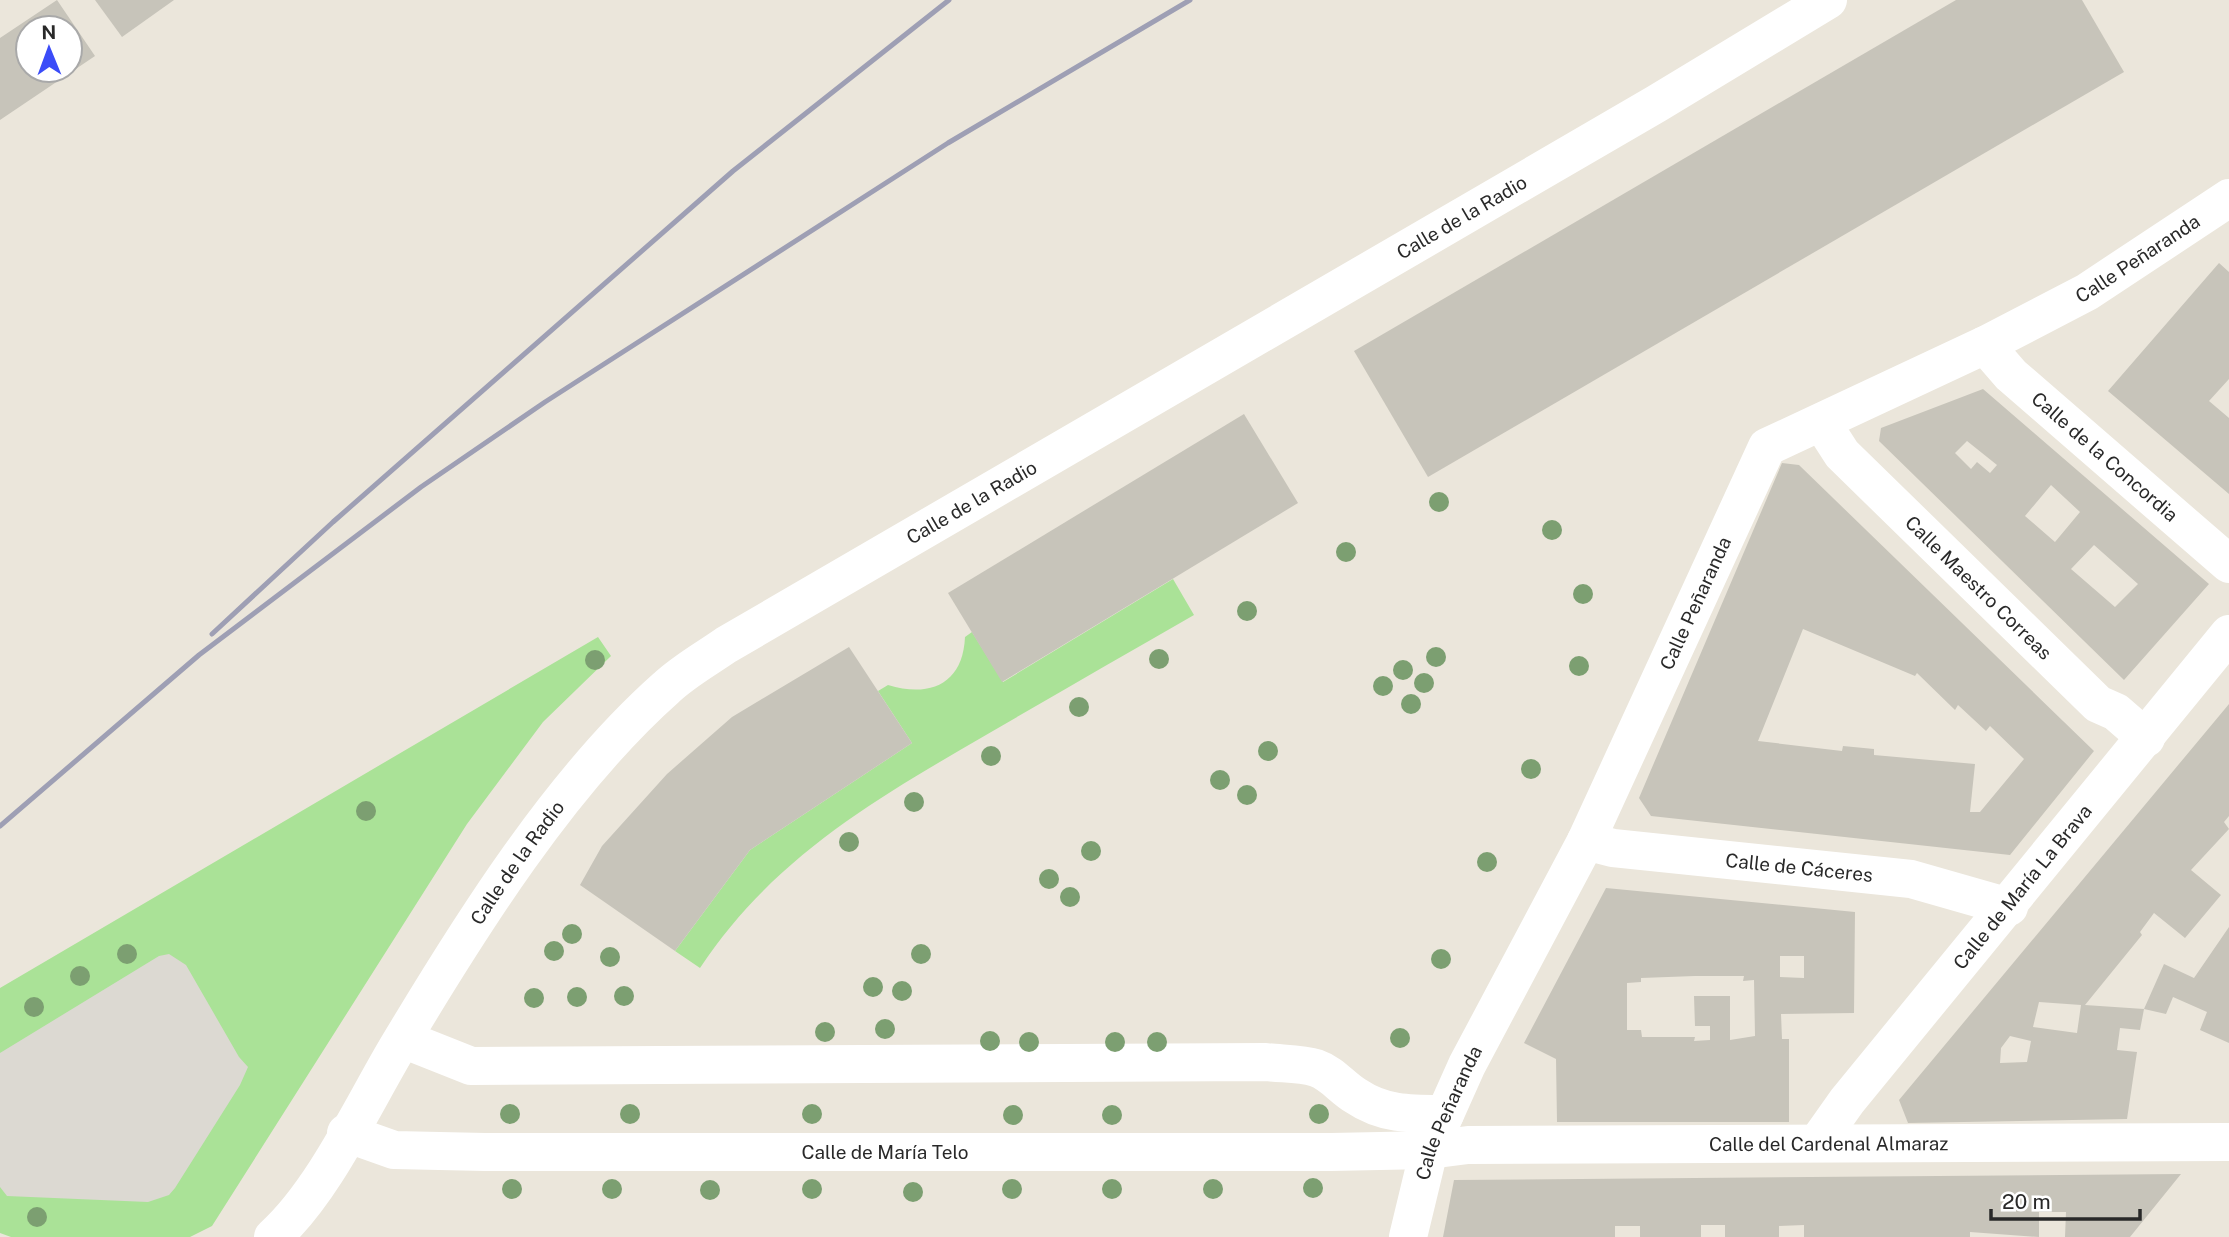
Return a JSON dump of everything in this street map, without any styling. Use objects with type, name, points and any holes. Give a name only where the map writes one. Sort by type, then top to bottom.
[{"type":"street","name":"Calle de la Radio","points":[[273,1237],[298,1222],[346,1133],[403,1039],[490,903],[559,806],[620,732],[667,686],[726,645],[1656,104],[1828,0]]},
{"type":"street","name":"Calle Peñaranda","points":[[1409,1237],[1429,1150],[1467,1065],[1586,841],[1767,447],[1984,345],[2087,292],[2229,199]]},
{"type":"street","name":"Calle de la Concordia","points":[[1984,345],[2011,375],[2229,564]]},
{"type":"street","name":"Calle Maestro Correas","points":[[1822,423],[1842,454],[2098,704],[2116,712],[2146,738]]},
{"type":"street","name":"Calle de María La Brava","points":[[1818,1142],[1847,1101],[2009,907],[2229,634]]},
{"type":"street","name":"Calle de Cáceres","points":[[1586,841],[1613,848],[1911,879],[2009,907]]},
{"type":"street","points":[[403,1039],[471,1066],[1266,1062],[1314,1067],[1341,1082],[1353,1095],[1374,1107],[1400,1114],[1446,1114]]},
{"type":"street","points":[[1331,1152],[1351,1131],[1357,1118],[1353,1095]]},
{"type":"street","name":"Calle de María Telo","points":[[346,1133],[394,1150],[420,1151],[1429,1150]]},
{"type":"street","name":"Calle del Cardenal Almaraz","points":[[1429,1150],[1468,1145],[2229,1142]]},
{"type":"green space","points":[[1173,579],[1194,615],[904,783],[828,835],[760,894],[700,968],[675,951],[750,850],[912,743],[878,691],[888,685],[917,690],[942,684],[958,666],[965,637],[972,632],[1003,682]]},
{"type":"green space","points":[[598,637],[611,656],[543,722],[467,824],[212,1226],[190,1237],[11,1237],[0,1233],[0,988]]},
{"type":"shaded area","points":[[169,954],[186,965],[239,1057],[248,1067],[240,1085],[175,1188],[169,1195],[148,1202],[7,1196],[0,1187],[0,1053],[159,956]]},
{"type":"building","points":[[57,0],[66,14],[36,14]]},
{"type":"building","points":[[95,0],[174,0],[122,37]]},
{"type":"building","points":[[1956,0],[2082,0],[2124,72],[1428,477],[1354,351]]},
{"type":"building","points":[[14,29],[14,84],[53,84],[0,120],[0,38]]},
{"type":"building","points":[[84,40],[95,56],[84,63]]},
{"type":"building","points":[[2219,263],[2229,272],[2229,379],[2209,401],[2229,418],[2229,494],[2108,391]]},
{"type":"building","points":[[1983,389],[2209,584],[2124,680],[1879,441],[1881,428]],"holes":[[[1967,441],[1997,465],[1990,473],[1977,462],[1971,469],[1955,453]],[[2051,485],[2080,512],[2055,542],[2025,516]],[[2094,545],[2138,584],[2115,607],[2071,569]]]},
{"type":"building","points":[[1244,414],[1298,503],[1002,682],[948,593]]},
{"type":"building","points":[[1782,463],[1799,465],[2094,751],[2010,855],[1651,816],[1639,798]],"holes":[[[1803,629],[1915,676],[1917,673],[1955,710],[1958,705],[1986,731],[1990,726],[2024,759],[1980,812],[1970,812],[1975,764],[1874,755],[1874,749],[1843,746],[1842,751],[1758,741]]]},
{"type":"building","points":[[849,647],[912,743],[750,850],[675,951],[580,885],[602,846],[667,774],[732,717]]},
{"type":"building","points":[[2229,704],[2229,816],[2224,822],[2229,829],[2191,870],[2221,895],[2185,938],[2154,913],[2140,932],[2142,935],[2085,1005],[2144,1009],[2140,1030],[2120,1028],[2117,1050],[2137,1052],[2127,1119],[1908,1123],[1899,1100]],"holes":[[[2039,1002],[2081,1005],[2077,1033],[2033,1027]],[[2010,1036],[2031,1041],[2027,1062],[2000,1063],[2001,1048]]]},
{"type":"building","points":[[1606,888],[1855,912],[1854,1013],[1781,1014],[1782,1039],[1789,1039],[1789,1122],[1557,1122],[1556,1059],[1524,1043]],"holes":[[[1780,956],[1804,956],[1804,978],[1780,977]],[[1744,976],[1743,981],[1754,980],[1755,1036],[1730,1040],[1730,996],[1694,996],[1695,1026],[1710,1026],[1710,1040],[1694,1041],[1695,1037],[1642,1037],[1641,1030],[1627,1030],[1627,983],[1641,982],[1641,978]]]},
{"type":"building","points":[[2229,927],[2229,1043],[2200,1030],[2207,1012],[2173,997],[2166,1014],[2144,1009],[2164,964],[2194,978]]},
{"type":"building","points":[[2181,1174],[2130,1237],[2065,1237],[2066,1212],[2039,1212],[2039,1237],[1970,1232],[1970,1237],[1804,1237],[1804,1225],[1779,1226],[1779,1237],[1725,1237],[1725,1225],[1701,1225],[1701,1237],[1640,1237],[1640,1226],[1615,1226],[1615,1237],[1443,1237],[1454,1180]]},
{"type":"railway","points":[[212,634],[333,522],[733,171],[949,0]]},
{"type":"railway","points":[[0,826],[199,655],[421,487],[545,402],[948,143],[1190,0]]}]
